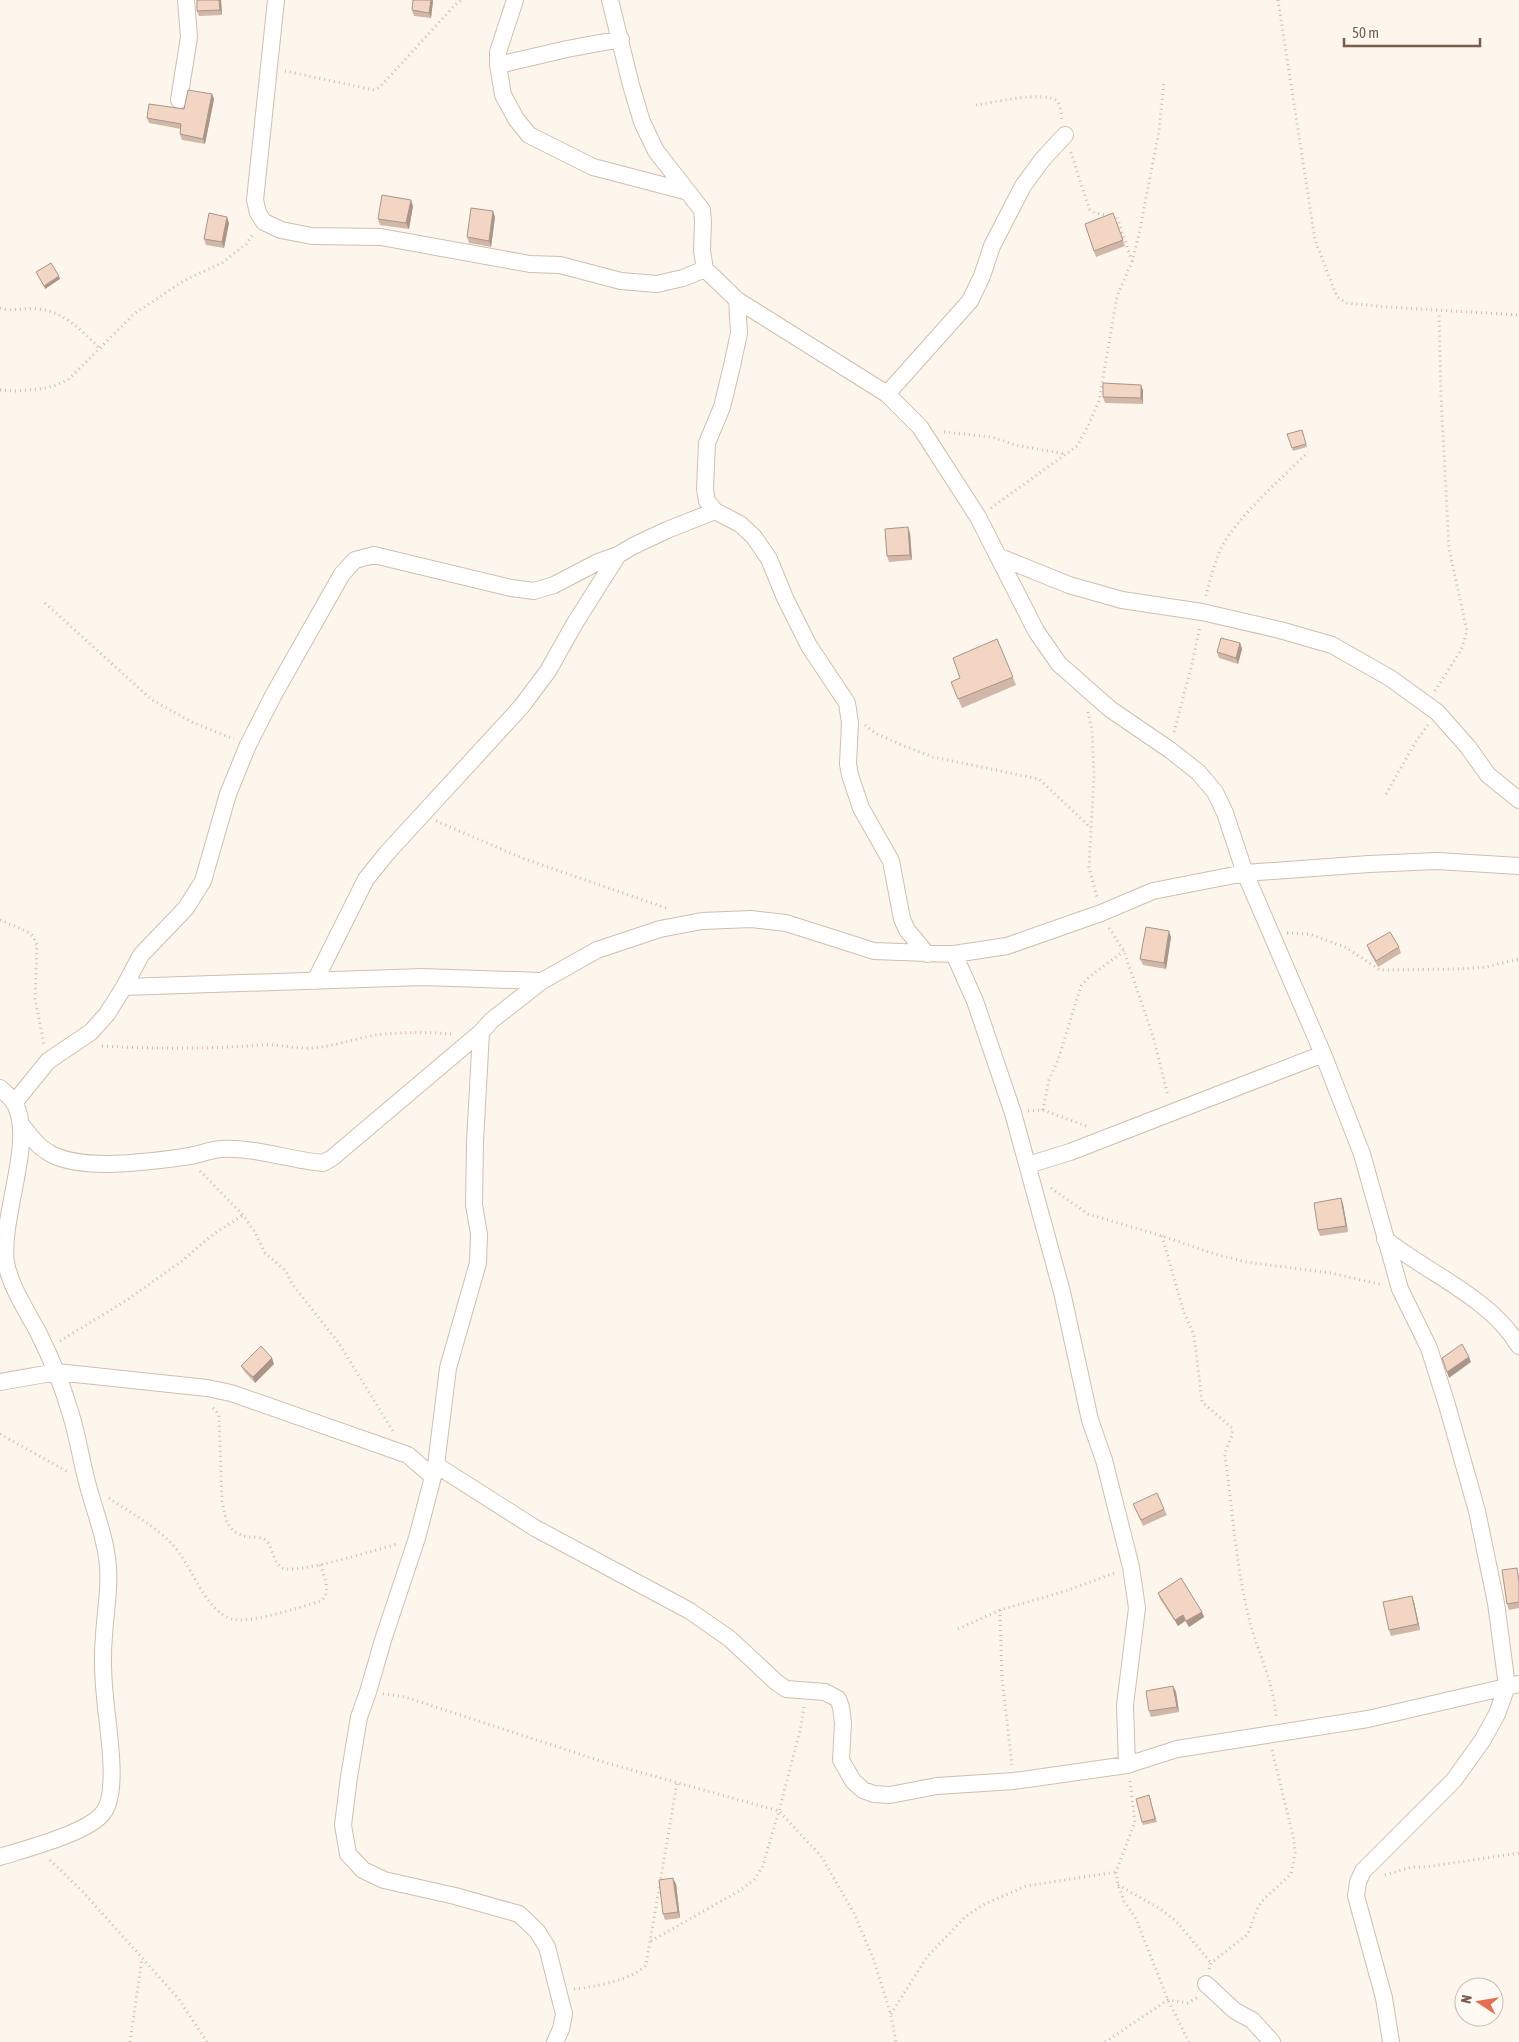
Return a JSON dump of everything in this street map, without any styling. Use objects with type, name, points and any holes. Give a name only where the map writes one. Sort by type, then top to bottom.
[{"type":"street","points":[[179,100],[190,37],[186,0]]},
{"type":"street","points":[[276,0],[255,200],[258,213],[264,222],[280,230],[312,236],[381,237],[530,264],[560,265],[621,281],[657,284],[683,278],[705,269]]},
{"type":"street","points":[[515,0],[498,52],[498,65],[503,95],[516,119],[529,134],[593,167],[685,191]]},
{"type":"street","points":[[610,0],[642,122],[656,151],[685,191],[702,210],[702,251],[705,269],[737,300],[887,394],[920,427],[978,517],[1036,631],[1059,664],[1110,710],[1170,750],[1198,772],[1215,792],[1225,813],[1245,873],[1323,1054],[1362,1154],[1400,1288],[1429,1348],[1477,1511],[1513,1685],[1482,1741],[1454,1780],[1363,1871],[1358,1882],[1356,1896],[1384,1998],[1391,2042]]},
{"type":"street","points":[[498,65],[621,39]]},
{"type":"street","points":[[887,394],[970,301],[982,276],[992,246],[1023,186],[1042,160],[1065,135]]},
{"type":"street","points":[[737,300],[739,333],[722,407],[707,443],[707,501],[715,511],[740,524],[754,537],[764,551],[809,646],[847,703],[849,712],[847,753],[850,775],[861,808],[892,861],[902,919],[907,930],[927,954]]},
{"type":"street","points":[[14,1103],[48,1061],[91,1032],[107,1014],[141,956],[186,908],[203,881],[228,794],[248,745],[274,694],[342,574],[354,560],[374,555],[511,588],[534,591],[554,585],[598,562],[618,556],[633,546],[667,530],[715,511]]},
{"type":"street","points":[[314,981],[366,879],[387,853],[521,707],[548,671],[575,623],[618,556]]},
{"type":"street","points":[[1000,557],[1069,585],[1095,592],[1154,606],[1202,612],[1280,630],[1332,645],[1390,678],[1432,708],[1468,747],[1488,774],[1519,800]]},
{"type":"street","points":[[0,1088],[14,1103],[21,1124],[33,1140],[51,1154],[80,1164],[123,1163],[185,1157],[219,1149],[243,1150],[323,1163],[332,1158],[478,1035],[492,1020],[542,980],[597,950],[660,929],[702,921],[751,919],[786,923],[874,951],[954,954],[1007,946],[1101,913],[1153,891],[1245,873],[1437,861],[1519,866]]},
{"type":"street","points":[[954,954],[975,1001],[1013,1113],[1062,1292],[1090,1420],[1104,1460],[1131,1567],[1138,1608],[1125,1705],[1127,1765]]},
{"type":"street","points":[[124,987],[422,977],[542,980]]},
{"type":"street","points":[[478,1035],[474,1142],[474,1205],[479,1234],[478,1263],[448,1368],[434,1471],[417,1538],[360,1717],[348,1777],[343,1825],[348,1854],[363,1870],[384,1880],[455,1896],[520,1914],[537,1931],[547,1947],[564,2014],[561,2029],[555,2042]]},
{"type":"street","points":[[1028,1168],[1323,1054]]},
{"type":"street","points":[[0,1857],[75,1831],[94,1821],[104,1812],[109,1802],[112,1783],[102,1671],[109,1592],[108,1565],[103,1539],[71,1415],[57,1372],[47,1349],[14,1288],[6,1263],[5,1233],[20,1147],[21,1124]]},
{"type":"street","points":[[1385,1238],[1404,1254],[1474,1300],[1501,1322],[1519,1346]]},
{"type":"street","points":[[0,1382],[57,1372],[206,1388],[231,1393],[408,1455],[535,1528],[690,1611],[730,1638],[776,1682],[786,1689],[825,1692],[838,1698],[843,1723],[841,1760],[852,1781],[863,1790],[874,1794],[890,1795],[937,1786],[1014,1780],[1127,1765],[1177,1749],[1368,1719],[1513,1685]]},
{"type":"street","points":[[1206,1984],[1235,2011],[1252,2020],[1272,2042]]},
{"type":"path","points":[[270,67],[374,90],[380,87],[454,4],[461,0]]},
{"type":"path","points":[[1278,0],[1315,240],[1337,297],[1347,304],[1420,308],[1439,312],[1519,315]]},
{"type":"path","points":[[978,517],[1077,446],[1099,401],[1117,296],[1132,262],[1139,234],[1158,130],[1164,81]]},
{"type":"path","points":[[0,390],[16,391],[54,386],[69,380],[134,314],[185,280],[222,263],[246,244],[264,222]]},
{"type":"path","points":[[0,308],[8,310],[39,308],[62,315],[100,349]]},
{"type":"path","points":[[1386,794],[1462,650],[1467,632],[1449,549],[1441,396],[1439,312]]},
{"type":"path","points":[[920,427],[950,434],[992,437],[1015,445],[1065,454]]},
{"type":"path","points":[[1170,750],[1192,664],[1214,564],[1222,546],[1234,528],[1308,452]]},
{"type":"path","points":[[46,604],[152,700],[194,723],[248,745]]},
{"type":"path","points":[[1085,707],[1091,724],[1094,775],[1089,867],[1101,913],[1124,951],[1153,1036],[1172,1113]]},
{"type":"path","points":[[849,712],[875,733],[904,746],[933,756],[1039,780],[1091,828]]},
{"type":"path","points":[[422,815],[522,858],[675,911]]},
{"type":"path","points":[[0,920],[26,931],[32,936],[37,945],[35,998],[37,1018],[48,1061]]},
{"type":"path","points":[[1272,932],[1309,934],[1345,947],[1380,970],[1478,967],[1519,959]]},
{"type":"path","points":[[1044,1110],[1049,1080],[1058,1060],[1081,986],[1089,977],[1124,951]]},
{"type":"path","points":[[94,1045],[162,1049],[207,1049],[263,1045],[310,1048],[406,1032],[478,1035]]},
{"type":"path","points":[[1013,1113],[1044,1110],[1090,1128],[1100,1141]]},
{"type":"path","points":[[185,1157],[243,1215],[255,1232],[265,1253],[286,1271],[292,1284],[338,1342],[408,1455]]},
{"type":"path","points":[[1028,1168],[1088,1214],[1246,1262],[1331,1273],[1400,1288]]},
{"type":"path","points":[[47,1349],[127,1300],[182,1261],[211,1236],[243,1215]]},
{"type":"path","points":[[1105,2042],[1168,2000],[1179,2003],[1196,2000],[1206,1984],[1211,1963],[1248,1934],[1262,1900],[1291,1874],[1295,1853],[1273,1734],[1275,1701],[1251,1625],[1241,1577],[1225,1456],[1226,1446],[1233,1432],[1232,1428],[1202,1402],[1194,1335],[1183,1310],[1162,1236]]},
{"type":"path","points":[[210,1405],[219,1415],[222,1501],[229,1527],[238,1535],[263,1539],[267,1542],[282,1568],[289,1570],[341,1560],[417,1538]]},
{"type":"path","points":[[0,1434],[87,1483],[172,1543],[216,1609],[232,1619],[257,1618],[321,1601],[325,1597],[327,1590],[320,1564]]},
{"type":"path","points":[[958,1629],[1000,1610],[1066,1591],[1131,1567]]},
{"type":"path","points":[[1000,1610],[1002,1678],[1014,1780]]},
{"type":"path","points":[[368,1692],[404,1697],[607,1763],[780,1811],[821,1856],[854,1913],[873,1958],[891,2015],[896,2042]]},
{"type":"path","points":[[650,1941],[739,1891],[754,1880],[762,1868],[780,1811],[800,1732],[806,1692]]},
{"type":"path","points":[[1127,1765],[1135,1822],[1116,1872],[1118,1885],[1124,1902],[1136,1919],[1168,2000],[1189,2042]]},
{"type":"path","points":[[560,1993],[570,1989],[603,1984],[640,1972],[646,1965],[677,1783]]},
{"type":"path","points":[[35,1845],[83,1892],[178,1998],[207,2042]]},
{"type":"path","points":[[1358,1882],[1412,1867],[1426,1867],[1519,1853]]},
{"type":"path","points":[[891,2015],[927,1957],[965,1917],[983,1905],[1026,1886],[1116,1872]]},
{"type":"path","points":[[1118,1885],[1159,1908],[1176,1922],[1211,1963]]},
{"type":"path","points":[[130,2042],[142,1958]]},
{"type":"building","points":[[197,0],[219,0],[220,10],[197,11]]},
{"type":"building","points":[[413,0],[431,0],[429,13],[412,10]]},
{"type":"building","points":[[188,90],[212,94],[203,139],[180,134],[181,124],[147,118],[149,104],[184,109]]},
{"type":"building","points":[[382,195],[411,200],[406,223],[378,219]]},
{"type":"building","points":[[471,208],[493,211],[489,241],[467,237]]},
{"type":"building","points":[[209,213],[227,217],[222,242],[204,239]]},
{"type":"building","points":[[1113,213],[1123,240],[1094,251],[1085,224]]},
{"type":"building","points":[[51,263],[59,276],[44,286],[36,272]]},
{"type":"building","points":[[1103,383],[1141,385],[1141,398],[1103,397]]},
{"type":"building","points":[[1302,430],[1306,444],[1292,448],[1287,434]]},
{"type":"building","points":[[908,527],[910,555],[887,556],[885,529]]},
{"type":"building","points":[[1221,638],[1240,643],[1236,658],[1217,652]]},
{"type":"building","points":[[997,639],[1013,677],[958,699],[951,682],[960,678],[953,658]]},
{"type":"building","points":[[1146,927],[1169,931],[1164,963],[1140,959]]},
{"type":"building","points":[[1390,932],[1399,947],[1376,961],[1367,945]]},
{"type":"building","points":[[1341,1198],[1346,1226],[1318,1230],[1314,1203]]},
{"type":"building","points":[[1462,1344],[1469,1357],[1447,1372],[1442,1358]]},
{"type":"building","points":[[261,1346],[272,1358],[253,1377],[241,1366]]},
{"type":"building","points":[[1157,1493],[1164,1509],[1141,1520],[1133,1504]]},
{"type":"building","points":[[1517,1568],[1519,1602],[1507,1604],[1502,1570]]},
{"type":"building","points":[[1181,1578],[1202,1612],[1186,1621],[1183,1615],[1175,1620],[1158,1593]]},
{"type":"building","points":[[1412,1596],[1418,1624],[1389,1630],[1383,1602]]},
{"type":"building","points":[[1173,1686],[1177,1707],[1149,1711],[1146,1691]]},
{"type":"building","points":[[1149,1795],[1155,1819],[1142,1822],[1136,1799]]},
{"type":"building","points":[[673,1878],[678,1912],[663,1914],[659,1880]]}]
